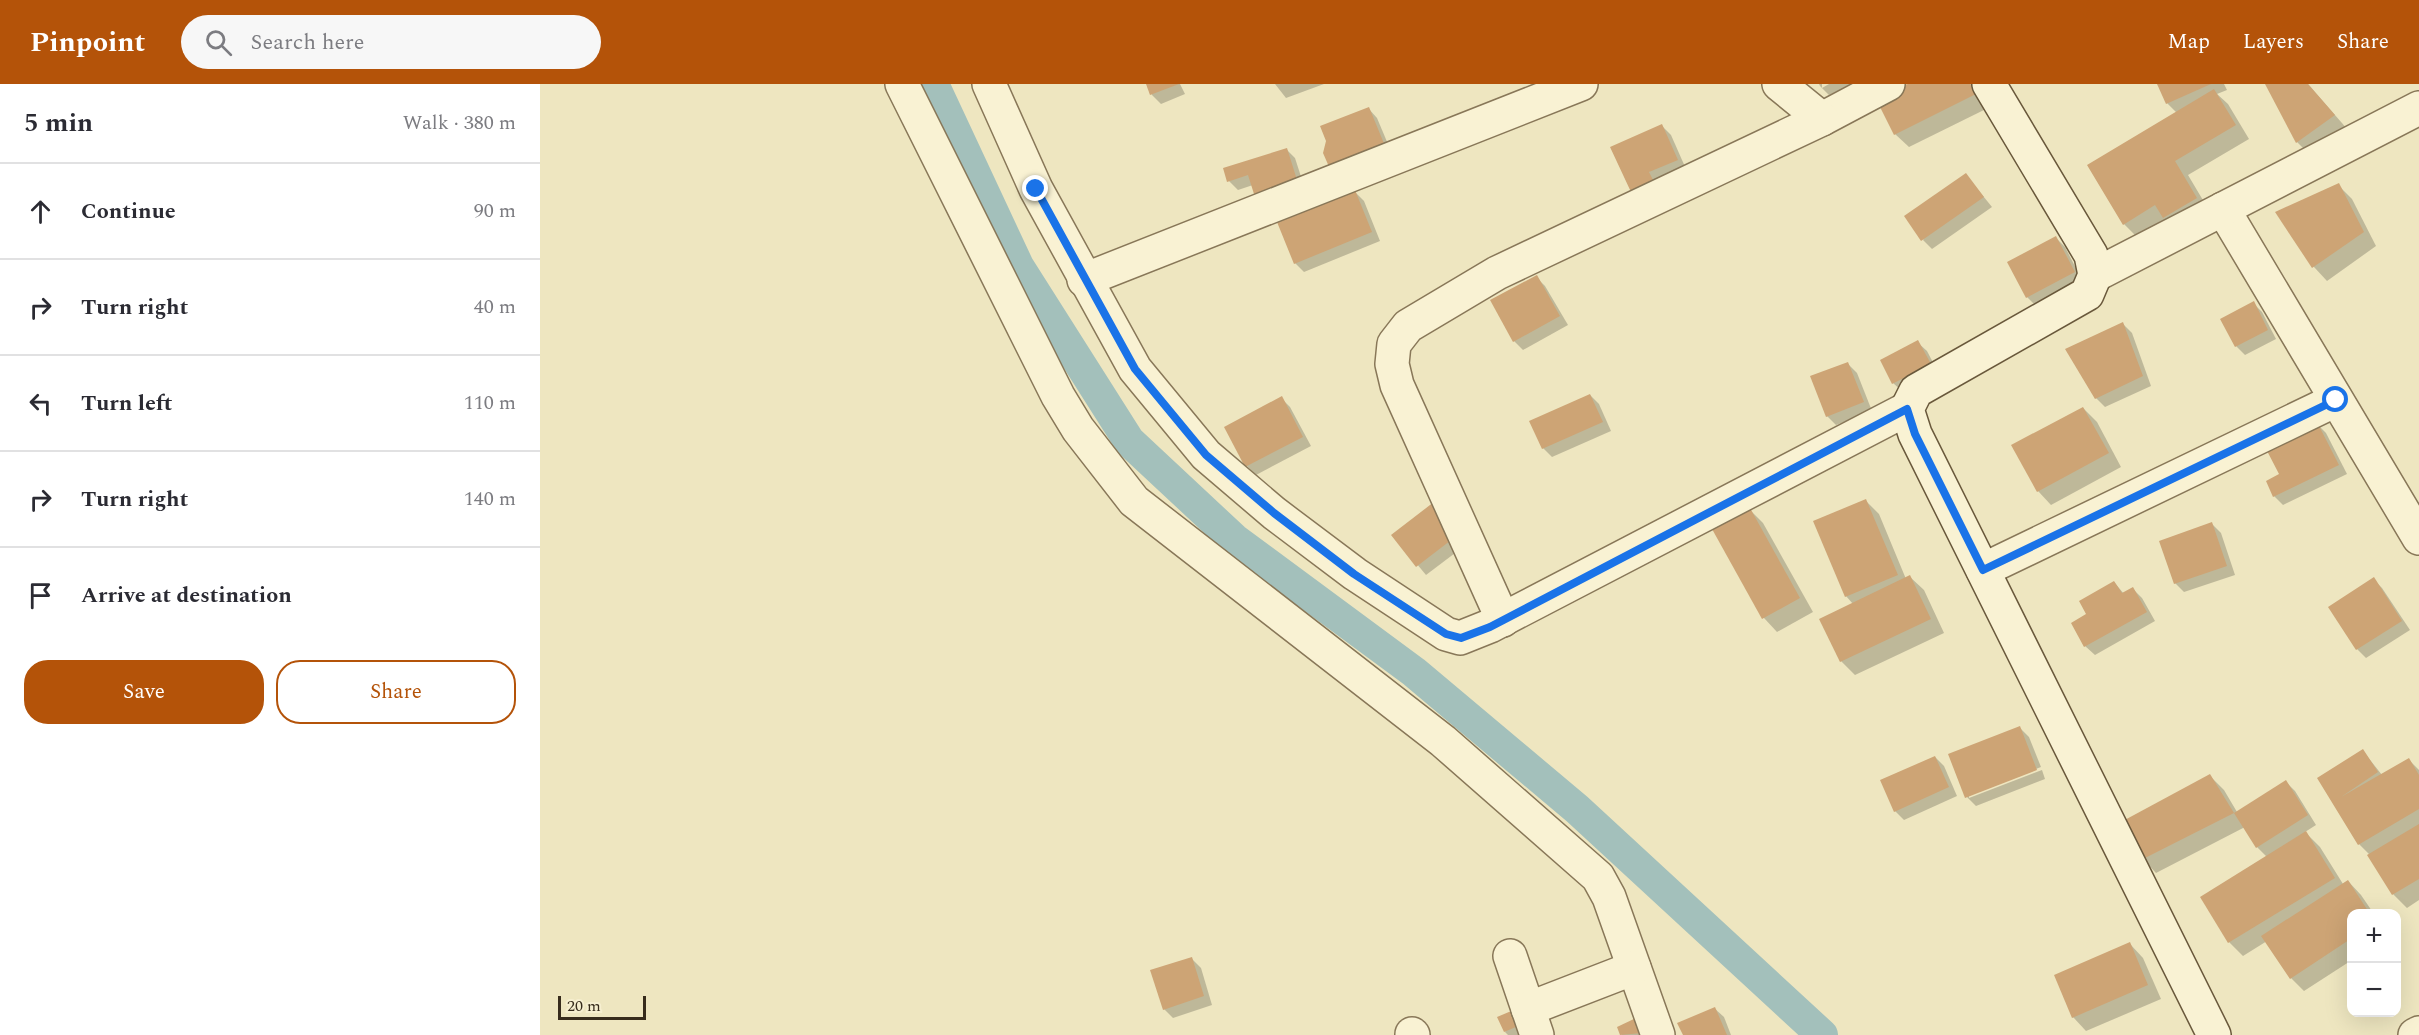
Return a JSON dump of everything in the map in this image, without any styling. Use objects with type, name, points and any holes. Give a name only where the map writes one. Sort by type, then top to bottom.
[{"type":"street","points":[[902,84],[1058,396],[1078,429],[1134,501],[1443,741],[1598,877],[1609,897],[1658,1035]]},
{"type":"street","points":[[989,84],[1036,189],[1135,369],[1206,455],[1274,513],[1354,574],[1446,634],[1461,638],[1503,620],[1907,409],[1916,391],[2087,294],[2095,275],[2091,255],[1997,86]]},
{"type":"street","points":[[1084,280],[1581,84]]},
{"type":"street","points":[[1779,84],[1822,120]]},
{"type":"street","points":[[1503,620],[1397,385],[1392,364],[1394,344],[1408,326],[1497,273],[1822,120],[1888,84]]},
{"type":"street","points":[[2095,275],[2419,108]]},
{"type":"street","points":[[2223,209],[2336,400],[2410,501],[2419,538]]},
{"type":"street","points":[[1983,570],[2336,400]]},
{"type":"street","points":[[1907,409],[1915,434],[2214,1035]]},
{"type":"street","points":[[1510,956],[1533,1022],[1634,968]]},
{"type":"building","points":[[1146,84],[1179,84],[1150,95]]},
{"type":"building","points":[[1908,84],[1970,84],[1976,94],[1894,135],[1872,91]]},
{"type":"building","points":[[2157,84],[2211,84],[2166,104]]},
{"type":"building","points":[[2265,84],[2308,84],[2335,115],[2296,143]]},
{"type":"building","points":[[2214,89],[2236,125],[2175,161],[2197,198],[2163,218],[2155,205],[2123,225],[2087,165]]},
{"type":"building","points":[[1369,107],[1385,146],[1330,169],[1323,153],[1326,141],[1320,126]]},
{"type":"building","points":[[1662,124],[1678,160],[1649,172],[1654,182],[1631,192],[1610,147]]},
{"type":"building","points":[[1287,148],[1297,180],[1254,194],[1248,175],[1227,182],[1223,168]]},
{"type":"building","points":[[1966,173],[1984,197],[1921,241],[1904,216]]},
{"type":"building","points":[[2339,183],[2364,232],[2312,268],[2275,212]]},
{"type":"building","points":[[1355,190],[1372,232],[1294,264],[1277,222]]},
{"type":"building","points":[[2056,236],[2075,272],[2026,298],[2007,262]]},
{"type":"building","points":[[1537,275],[1560,316],[1513,342],[1490,300]]},
{"type":"building","points":[[2254,301],[2268,330],[2235,347],[2220,319]]},
{"type":"building","points":[[2123,322],[2143,376],[2095,399],[2065,349]]},
{"type":"building","points":[[1918,340],[1931,364],[1892,384],[1880,360]]},
{"type":"building","points":[[1848,362],[1864,402],[1826,417],[1810,376]]},
{"type":"building","points":[[1590,394],[1603,422],[1542,449],[1529,421]]},
{"type":"building","points":[[1282,396],[1303,437],[1245,467],[1224,427]]},
{"type":"building","points":[[2083,407],[2109,453],[2037,492],[2011,445]]},
{"type":"building","points":[[2317,422],[2339,465],[2273,497],[2266,481],[2279,474],[2265,447]]},
{"type":"building","points":[[1443,495],[1459,534],[1416,567],[1391,535]]},
{"type":"building","points":[[1866,499],[1898,575],[1845,597],[1813,521]]},
{"type":"building","points":[[1750,508],[1800,598],[1762,619],[1712,529]]},
{"type":"building","points":[[2212,522],[2227,566],[2174,584],[2159,541]]},
{"type":"building","points":[[1910,575],[1931,619],[1840,662],[1819,619]]},
{"type":"building","points":[[2374,577],[2402,621],[2356,650],[2328,607]]},
{"type":"building","points":[[2114,581],[2122,593],[2133,587],[2147,612],[2084,647],[2071,623],[2086,614],[2079,601]]},
{"type":"building","points":[[2020,726],[2037,770],[1965,798],[1948,754]]},
{"type":"building","points":[[2363,749],[2378,772],[2341,797],[2409,758],[2419,775],[2419,809],[2358,845],[2317,778]]},
{"type":"building","points":[[1935,756],[1949,787],[1894,812],[1880,780]]},
{"type":"building","points":[[2210,774],[2234,813],[2141,860],[2121,822]]},
{"type":"building","points":[[2286,780],[2308,815],[2256,848],[2234,813]]},
{"type":"building","points":[[2419,824],[2419,879],[2392,895],[2367,855]]},
{"type":"building","points":[[2306,831],[2335,878],[2228,943],[2200,897]]},
{"type":"building","points":[[2348,880],[2367,909],[2347,909],[2347,941],[2290,979],[2261,936]]},
{"type":"building","points":[[2130,942],[2148,985],[2072,1018],[2054,975]]},
{"type":"building","points":[[1192,957],[1204,996],[1163,1010],[1150,970]]},
{"type":"building","points":[[1715,1007],[1727,1035],[1683,1035],[1677,1023]]},
{"type":"building","points":[[1516,1009],[1523,1024],[1504,1032],[1497,1017]]},
{"type":"building","points":[[1636,1018],[1642,1033],[1620,1035],[1617,1027]]},
{"type":"waterway","points":[[933,84],[1018,266],[1129,441],[1234,539],[1414,672],[1577,809],[1822,1035]]},
{"type":"route","points":[[1036,189],[1135,369],[1206,455],[1274,513],[1354,574],[1446,634],[1461,638],[1490,627],[1907,409],[1915,434],[1983,570],[2336,400]]}]
